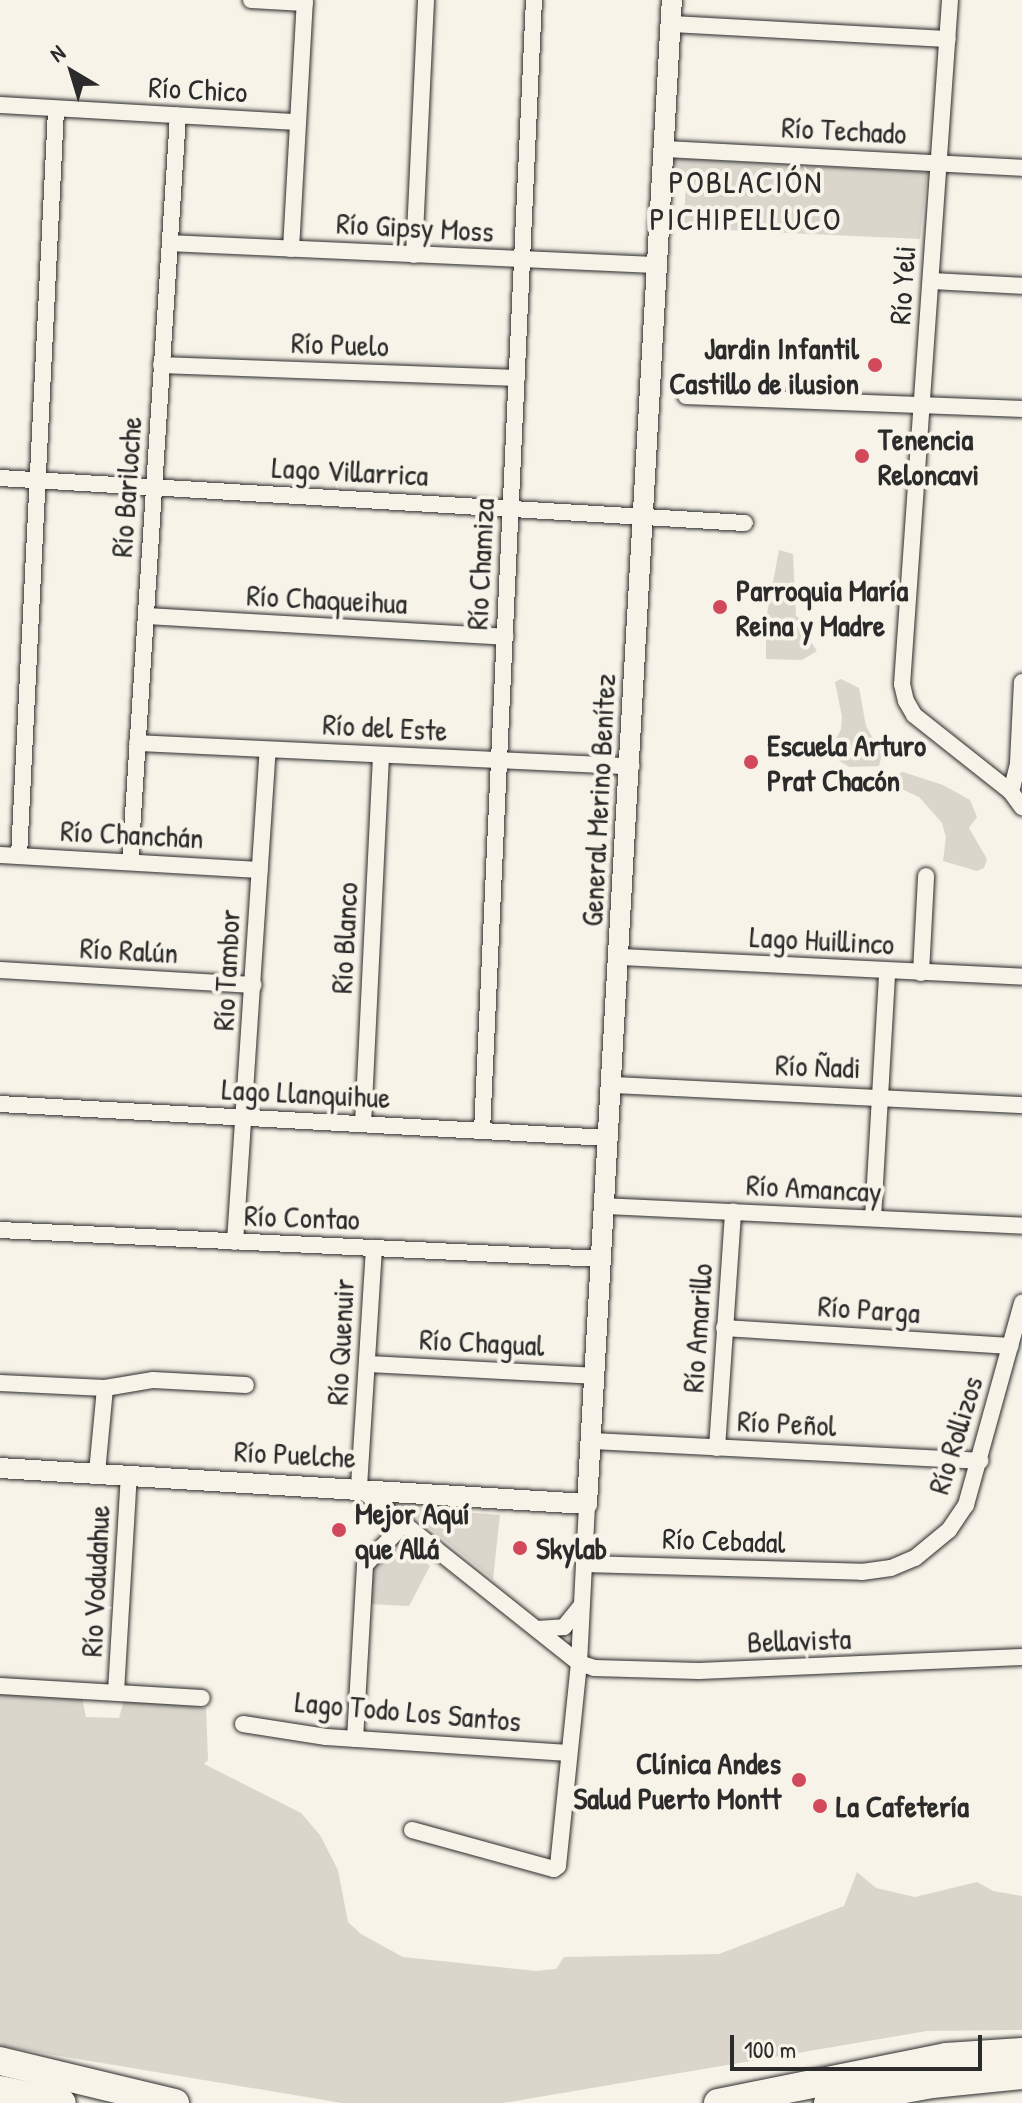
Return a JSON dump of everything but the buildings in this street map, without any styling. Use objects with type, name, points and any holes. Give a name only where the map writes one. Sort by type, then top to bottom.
[{"type":"highway","points":[[718,2103],[946,2057],[1022,2052]]},
{"type":"highway","points":[[0,2061],[175,2103]]},
{"type":"highway","points":[[828,2103],[932,2084],[1022,2075]]},
{"type":"highway","points":[[0,2090],[62,2103]]},
{"type":"street","points":[[251,0],[305,2],[291,249]]},
{"type":"street","points":[[414,255],[426,0]]},
{"type":"street","name":"Río Chamiza","points":[[482,1131],[534,0]]},
{"type":"street","name":"General Merino Benítez","points":[[412,1830],[554,1869],[558,1866],[579,1663],[672,0]]},
{"type":"street","name":"Río Yeli","points":[[950,0],[902,684],[906,701],[914,715],[1011,792]]},
{"type":"street","points":[[671,24],[948,39]]},
{"type":"street","name":"Río Chico","points":[[0,105],[56,111],[298,122]]},
{"type":"street","points":[[19,856],[56,111]]},
{"type":"street","name":"Río Bariloche","points":[[130,862],[178,116]]},
{"type":"street","name":"Río Techado","points":[[664,149],[1022,168]]},
{"type":"street","name":"Río Gipsy Moss","points":[[170,243],[658,265]]},
{"type":"street","points":[[931,281],[1022,286]]},
{"type":"street","name":"Río Puelo","points":[[161,365],[517,378]]},
{"type":"street","points":[[686,396],[1022,409]]},
{"type":"street","name":"Lago Villarrica","points":[[0,478],[745,523]]},
{"type":"street","name":"Río Chaqueihua","points":[[146,616],[505,637]]},
{"type":"street","points":[[1022,682],[1020,764],[1011,792],[1022,807]]},
{"type":"street","name":"Río del Este","points":[[137,743],[631,766]]},
{"type":"street","name":"Río Tambor","points":[[235,1242],[268,750]]},
{"type":"street","name":"Río Blanco","points":[[363,1124],[381,755]]},
{"type":"street","name":"Río Chanchán","points":[[0,855],[260,870]]},
{"type":"street","points":[[921,973],[926,876]]},
{"type":"street","name":"Lago Huillinco","points":[[619,957],[1022,977]]},
{"type":"street","name":"Río Ralún","points":[[0,970],[254,985]]},
{"type":"street","points":[[873,1218],[887,972]]},
{"type":"street","name":"Río Ñadi","points":[[612,1085],[1022,1105]]},
{"type":"street","name":"Lago Llanquihue","points":[[0,1104],[609,1138]]},
{"type":"street","name":"Río Amancay","points":[[604,1206],[1022,1226]]},
{"type":"street","name":"Río Amarillo","points":[[717,1448],[733,1212]]},
{"type":"street","name":"Río Contao","points":[[0,1230],[601,1259]]},
{"type":"street","name":"Río Quenuir","points":[[359,1488],[374,1248]]},
{"type":"street","name":"Río Rollizos","points":[[862,1572],[904,1563],[949,1530],[966,1505],[1022,1303]]},
{"type":"street","name":"Río Parga","points":[[724,1328],[1010,1346]]},
{"type":"street","name":"Río Chagual","points":[[367,1364],[595,1376]]},
{"type":"street","points":[[0,1383],[105,1388],[153,1380],[246,1385]]},
{"type":"street","points":[[97,1472],[105,1388]]},
{"type":"street","name":"Río Peñol","points":[[591,1441],[980,1461]]},
{"type":"street","name":"Río Puelche","points":[[0,1468],[587,1504]]},
{"type":"street","name":"Río Vodudahue","points":[[116,1692],[129,1474]]},
{"type":"street","points":[[359,1488],[579,1663]]},
{"type":"street","points":[[355,1739],[365,1565],[405,1523]]},
{"type":"street","name":"Río Cebadal","points":[[584,1564],[862,1572]]},
{"type":"street","points":[[536,1629],[564,1627],[582,1603]]},
{"type":"street","name":"Bellavista","points":[[579,1663],[596,1668],[699,1671],[1022,1657]]},
{"type":"street","points":[[0,1686],[202,1698]]},
{"type":"street","name":"Lago Todo Los Santos","points":[[243,1724],[355,1739],[568,1753]]},
{"type":"shaded area","points":[[672,158],[927,172],[920,239],[684,228],[686,174],[672,164]]},
{"type":"shaded area","points":[[779,550],[793,554],[796,616],[810,625],[807,636],[817,651],[802,660],[766,659],[766,619]]},
{"type":"shaded area","points":[[841,679],[859,688],[866,726],[882,755],[879,766],[849,767],[835,758],[833,746],[841,729],[842,717],[835,682]]},
{"type":"shaded area","points":[[903,772],[943,785],[970,800],[977,817],[969,828],[987,859],[984,868],[977,871],[943,861],[946,837],[942,823],[919,797],[897,787],[894,775]]},
{"type":"shaded area","points":[[412,1508],[500,1515],[493,1579],[411,1513]]},
{"type":"shaded area","points":[[398,1538],[430,1566],[409,1606],[369,1604],[370,1570]]},
{"type":"shaded area","points":[[0,1693],[82,1697],[86,1717],[119,1718],[124,1700],[206,1708],[208,1760],[204,1764],[301,1813],[320,1835],[338,1870],[348,1922],[361,1934],[403,1957],[536,1971],[556,1969],[564,1957],[719,1954],[844,1906],[857,1872],[876,1888],[915,1897],[977,1882],[993,1891],[1022,1896],[1022,2030],[927,2031],[503,2103],[342,2103],[0,2046]]},
{"type":"place","name":"Jardin Infantil Castillo de ilusion","points":[[875,365]]},
{"type":"place","name":"Tenencia Reloncavi","points":[[862,456]]},
{"type":"place","name":"Parroquia María Reina y Madre","points":[[720,607]]},
{"type":"place","name":"Escuela Arturo Prat Chacón","points":[[751,762]]},
{"type":"place","name":"Mejor Aquí que Allá","points":[[339,1530]]},
{"type":"place","name":"Skylab","points":[[520,1548]]},
{"type":"place","name":"Clínica Andes Salud Puerto Montt","points":[[799,1780]]},
{"type":"place","name":"La Cafetería","points":[[820,1806]]},
{"type":"district","name":"POBLACIÓN PICHIPELLUCO","points":[[746,202]]}]
